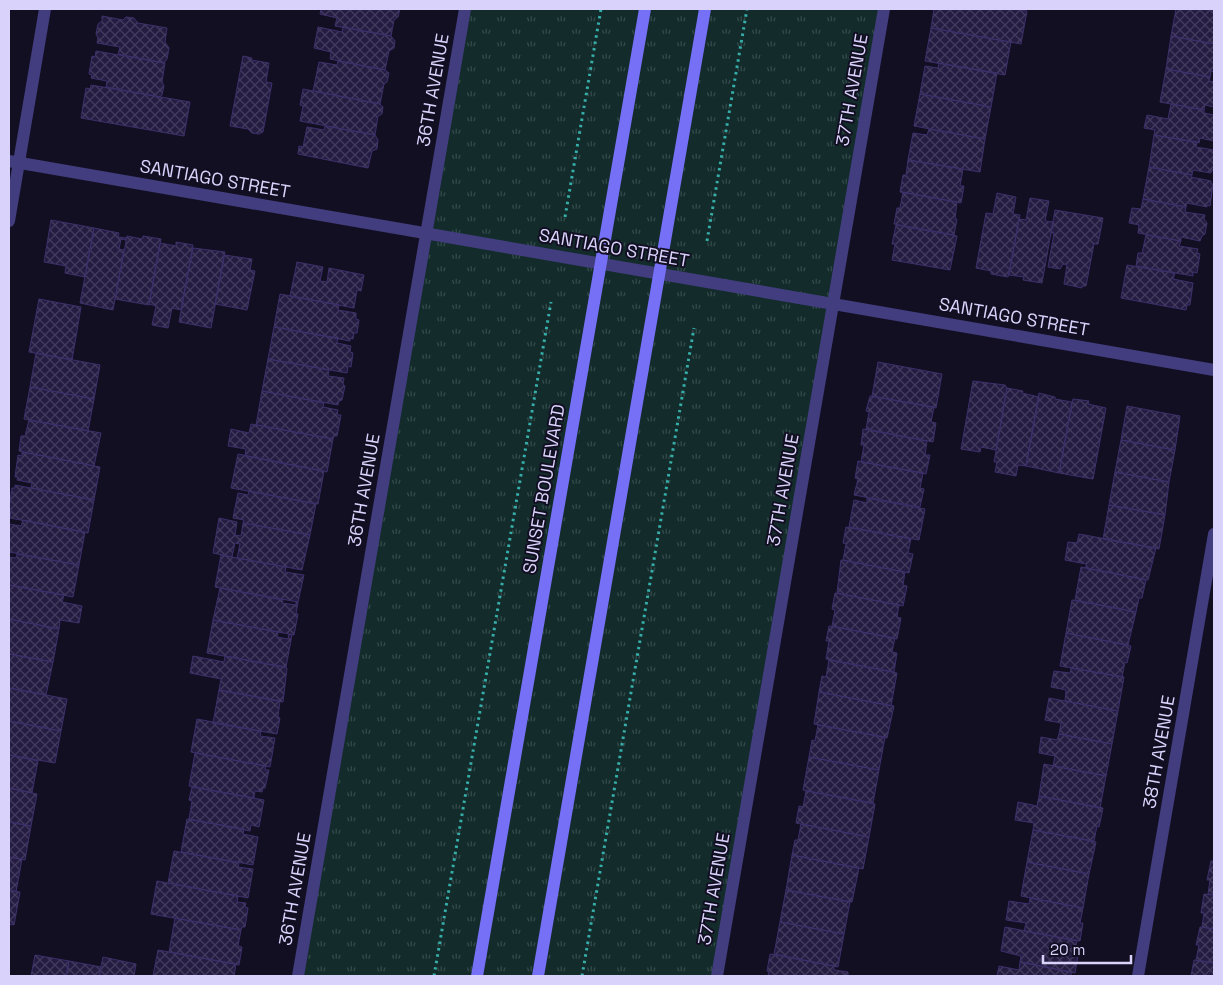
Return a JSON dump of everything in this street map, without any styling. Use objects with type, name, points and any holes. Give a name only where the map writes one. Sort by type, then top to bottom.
[{"type":"main road","name":"SUNSET BOULEVARD","points":[[478,976],[645,9]]},
{"type":"main road","points":[[538,976],[705,9]]},
{"type":"street","points":[[9,221],[14,162],[46,9]]},
{"type":"street","name":"36TH AVENUE","points":[[298,976],[465,9]]},
{"type":"street","name":"37TH AVENUE","points":[[717,976],[884,9]]},
{"type":"street","name":"SANTIAGO STREET","points":[[14,162],[1214,370]]},
{"type":"street","name":"38TH AVENUE","points":[[1138,976],[1214,534]]},
{"type":"path","points":[[565,217],[602,9]]},
{"type":"path","points":[[707,241],[747,9]]},
{"type":"path","points":[[434,976],[551,302]]},
{"type":"path","points":[[582,976],[694,328]]},
{"type":"green space","points":[[465,9],[884,9],[717,976],[298,976]]},
{"type":"building","points":[[321,9],[400,9],[398,17],[394,20],[391,36],[335,26],[337,18],[320,14]]},
{"type":"building","points":[[934,9],[1014,9],[1027,11],[1021,44],[931,28]]},
{"type":"building","points":[[1176,9],[1214,11],[1214,44],[1171,36]]},
{"type":"building","points":[[102,16],[123,20],[126,17],[134,18],[138,23],[167,28],[165,42],[169,48],[167,59],[164,63],[118,54],[120,47],[97,43],[98,38],[96,34],[98,24],[102,21]]},
{"type":"building","points":[[318,27],[342,32],[343,27],[391,36],[395,41],[394,48],[389,51],[385,70],[330,59],[331,52],[314,48]]},
{"type":"building","points":[[931,28],[1011,42],[1005,75],[925,61]]},
{"type":"building","points":[[1171,36],[1214,44],[1214,72],[1211,71],[1210,77],[1166,69]]},
{"type":"building","points":[[96,51],[165,63],[162,95],[160,97],[106,87],[107,81],[91,78],[92,75],[89,74],[92,56],[95,57]]},
{"type":"building","points":[[243,56],[252,58],[251,60],[269,63],[266,82],[272,83],[263,132],[259,134],[252,133],[248,129],[230,126]]},
{"type":"building","points":[[338,61],[385,70],[389,73],[387,82],[384,84],[380,104],[313,91],[319,62],[337,65]]},
{"type":"building","points":[[939,63],[997,73],[991,107],[920,94],[925,66],[938,68]]},
{"type":"building","points":[[1166,69],[1210,77],[1209,81],[1214,82],[1214,107],[1205,105],[1204,110],[1160,102]]},
{"type":"building","points":[[91,85],[190,102],[184,136],[81,118],[86,88],[90,89]]},
{"type":"building","points":[[303,89],[380,104],[383,107],[382,114],[378,116],[375,135],[300,121],[303,106],[300,105]]},
{"type":"building","points":[[920,94],[991,107],[985,139],[914,126]]},
{"type":"building","points":[[1171,104],[1204,110],[1204,113],[1214,115],[1214,141],[1200,138],[1199,143],[1154,135],[1155,130],[1144,128],[1147,115],[1168,119]]},
{"type":"building","points":[[325,126],[375,135],[378,140],[377,149],[372,151],[368,168],[298,154],[299,146],[303,147],[307,127],[324,130]]},
{"type":"building","points":[[929,129],[985,139],[980,172],[908,160],[913,133],[927,135]]},
{"type":"building","points":[[1154,135],[1197,142],[1196,147],[1214,150],[1214,167],[1211,173],[1193,170],[1192,175],[1149,167]]},
{"type":"building","points":[[908,160],[963,169],[960,186],[964,186],[961,203],[900,192],[903,175],[906,175]]},
{"type":"building","points":[[1149,167],[1192,175],[1191,177],[1211,181],[1211,184],[1213,184],[1210,206],[1187,203],[1186,207],[1143,199]]},
{"type":"building","points":[[903,192],[957,202],[955,219],[957,219],[954,235],[894,224]]},
{"type":"building","points":[[997,193],[1016,197],[1013,214],[1020,215],[1008,277],[991,274],[991,271],[976,268],[986,213],[993,214]]},
{"type":"building","points":[[1030,198],[1049,201],[1045,221],[1053,222],[1042,283],[1023,280],[1024,277],[1009,275],[1019,219],[1026,220]]},
{"type":"building","points":[[1143,199],[1186,207],[1185,212],[1205,215],[1204,219],[1207,223],[1205,234],[1200,241],[1181,237],[1181,241],[1138,233],[1139,225],[1129,223],[1132,208],[1141,209]]},
{"type":"building","points":[[1055,210],[1103,218],[1098,244],[1094,244],[1086,286],[1082,286],[1082,288],[1064,284],[1067,265],[1063,264],[1060,269],[1048,267],[1054,233],[1051,233]]},
{"type":"building","points":[[51,220],[94,228],[85,277],[65,273],[66,266],[44,262]]},
{"type":"building","points":[[896,225],[957,236],[950,270],[892,260],[895,244],[892,244]]},
{"type":"building","points":[[94,228],[119,233],[118,237],[126,238],[126,240],[121,239],[119,249],[124,250],[113,310],[80,303]]},
{"type":"building","points":[[1146,235],[1181,241],[1179,246],[1198,249],[1197,253],[1200,254],[1197,273],[1193,272],[1193,276],[1136,266],[1138,253],[1142,253]]},
{"type":"building","points":[[127,236],[142,239],[143,236],[161,239],[149,305],[115,299]]},
{"type":"building","points":[[176,242],[193,245],[181,310],[172,308],[168,328],[152,325],[156,306],[149,304],[160,243],[176,246]]},
{"type":"building","points":[[193,248],[225,252],[211,328],[179,322]]},
{"type":"building","points":[[224,255],[252,259],[250,270],[255,271],[247,310],[215,304]]},
{"type":"building","points":[[297,262],[323,267],[320,281],[327,282],[329,268],[364,275],[361,291],[357,290],[354,308],[290,296]]},
{"type":"building","points":[[1127,265],[1175,273],[1173,279],[1193,283],[1190,305],[1187,305],[1186,310],[1121,298]]},
{"type":"building","points":[[280,294],[339,305],[338,310],[356,313],[356,319],[359,320],[357,333],[354,333],[353,339],[350,338],[350,341],[274,327]]},
{"type":"building","points":[[39,299],[81,307],[72,360],[29,352]]},
{"type":"building","points":[[274,327],[338,338],[337,343],[351,346],[350,352],[353,353],[351,367],[348,366],[347,373],[268,359]]},
{"type":"building","points":[[36,353],[100,365],[94,399],[30,387]]},
{"type":"building","points":[[268,359],[329,370],[328,376],[344,378],[343,384],[345,386],[342,400],[339,401],[338,405],[262,391]]},
{"type":"building","points":[[878,362],[942,374],[936,408],[872,396]]},
{"type":"building","points":[[973,381],[1005,385],[1007,388],[996,450],[981,447],[980,452],[961,449]]},
{"type":"building","points":[[30,387],[94,399],[88,431],[24,419]]},
{"type":"building","points":[[1007,388],[1039,397],[1026,466],[1018,465],[1016,476],[995,472],[997,462],[994,462]]},
{"type":"building","points":[[262,391],[324,403],[323,407],[338,410],[337,415],[341,415],[337,436],[334,436],[333,439],[256,425]]},
{"type":"building","points":[[1039,393],[1055,397],[1055,399],[1072,402],[1059,473],[1026,466]]},
{"type":"building","points":[[870,396],[934,407],[931,422],[936,423],[933,442],[866,429],[869,412],[866,411]]},
{"type":"building","points":[[1073,399],[1089,401],[1088,404],[1106,408],[1093,479],[1059,473]]},
{"type":"building","points":[[1127,406],[1180,416],[1175,450],[1121,440]]},
{"type":"building","points":[[29,420],[101,433],[94,466],[19,451],[21,436],[25,436]]},
{"type":"building","points":[[251,424],[333,439],[327,472],[245,456],[246,449],[228,446],[231,429],[249,433]]},
{"type":"building","points":[[863,429],[927,441],[925,455],[930,455],[926,474],[861,462],[864,445],[861,445]]},
{"type":"building","points":[[1121,440],[1175,450],[1169,482],[1115,472]]},
{"type":"building","points":[[22,452],[100,467],[94,500],[31,488],[32,483],[17,480],[18,477],[15,477],[18,455],[22,456]]},
{"type":"building","points":[[238,454],[324,471],[318,504],[231,488]]},
{"type":"building","points":[[858,461],[923,473],[920,488],[924,489],[920,507],[854,495],[858,479],[855,478]]},
{"type":"building","points":[[1115,472],[1169,482],[1165,515],[1109,505]]},
{"type":"building","points":[[15,485],[94,500],[88,533],[10,518],[11,509],[9,507],[12,488],[15,488]]},
{"type":"building","points":[[249,491],[316,504],[310,535],[243,523],[244,520],[233,518],[238,493],[248,495]]},
{"type":"building","points":[[867,498],[925,509],[919,540],[849,527],[854,500],[867,503]]},
{"type":"building","points":[[1109,505],[1165,515],[1159,549],[1103,539]]},
{"type":"building","points":[[219,518],[237,522],[235,535],[241,536],[243,523],[310,535],[302,570],[237,558],[240,544],[235,543],[232,557],[213,553]]},
{"type":"building","points":[[23,520],[85,532],[79,565],[9,552],[9,524],[21,526]]},
{"type":"building","points":[[846,527],[911,539],[908,553],[913,554],[909,573],[843,560],[846,544],[843,543]]},
{"type":"building","points":[[1079,534],[1156,548],[1148,580],[1086,568],[1086,564],[1065,560],[1068,542],[1077,543]]},
{"type":"building","points":[[17,554],[79,565],[73,597],[9,585],[9,557],[16,558]]},
{"type":"building","points":[[221,555],[286,567],[285,572],[304,575],[298,602],[215,587]]},
{"type":"building","points":[[841,560],[905,572],[903,585],[907,586],[903,606],[837,593]]},
{"type":"building","points":[[1081,567],[1146,580],[1142,598],[1139,598],[1136,612],[1075,600]]},
{"type":"building","points":[[9,585],[64,595],[62,602],[82,606],[79,623],[60,620],[59,629],[9,619]]},
{"type":"building","points":[[220,588],[283,600],[282,603],[296,605],[296,602],[298,602],[294,635],[213,620]]},
{"type":"building","points":[[835,593],[899,605],[897,617],[901,618],[897,639],[832,626],[835,610],[832,609]]},
{"type":"building","points":[[1072,600],[1136,612],[1128,645],[1066,633]]},
{"type":"building","points":[[9,619],[59,629],[53,662],[9,654]]},
{"type":"building","points":[[213,620],[278,632],[277,637],[288,639],[289,634],[292,635],[286,667],[207,653]]},
{"type":"building","points":[[829,626],[895,638],[892,652],[897,653],[894,672],[826,659],[829,641],[826,641]]},
{"type":"building","points":[[1066,633],[1131,646],[1122,677],[1060,666]]},
{"type":"building","points":[[9,654],[53,662],[46,695],[9,688]]},
{"type":"building","points":[[193,656],[224,662],[225,656],[287,668],[283,702],[219,690],[221,679],[190,673]]},
{"type":"building","points":[[829,660],[897,673],[891,706],[819,692],[822,676],[826,677]]},
{"type":"building","points":[[1071,668],[1124,677],[1118,711],[1065,701],[1066,690],[1051,687],[1054,671],[1070,673]]},
{"type":"building","points":[[9,688],[67,699],[61,731],[9,721]]},
{"type":"building","points":[[219,690],[280,701],[278,717],[280,718],[277,734],[213,723]]},
{"type":"building","points":[[819,692],[894,706],[887,738],[814,724]]},
{"type":"building","points":[[1049,698],[1118,711],[1112,744],[1059,734],[1061,723],[1045,720]]},
{"type":"building","points":[[197,719],[261,731],[260,736],[275,738],[270,767],[191,752]]},
{"type":"building","points":[[9,721],[61,731],[55,763],[9,755]]},
{"type":"building","points":[[818,725],[885,737],[879,770],[809,757],[812,740],[815,741]]},
{"type":"building","points":[[1059,734],[1112,744],[1106,776],[1053,766],[1055,756],[1039,753],[1041,737],[1057,740]]},
{"type":"building","points":[[195,753],[266,766],[265,770],[269,770],[265,788],[263,788],[262,792],[255,791],[254,798],[189,786]]},
{"type":"building","points":[[9,755],[38,761],[32,793],[9,788]]},
{"type":"building","points":[[809,757],[879,770],[873,803],[803,790]]},
{"type":"building","points":[[1044,764],[1106,776],[1100,808],[1039,796]]},
{"type":"building","points":[[192,787],[264,800],[259,827],[251,825],[250,831],[189,819],[192,801],[189,800]]},
{"type":"building","points":[[9,788],[37,794],[31,826],[9,822]]},
{"type":"building","points":[[806,791],[875,804],[869,837],[796,823],[799,806],[803,807]]},
{"type":"building","points":[[1039,796],[1103,808],[1094,841],[1033,830],[1034,823],[1015,820],[1018,802],[1037,806]]},
{"type":"building","points":[[187,819],[244,829],[243,834],[258,837],[253,865],[181,852]]},
{"type":"building","points":[[9,822],[31,826],[25,860],[9,857]]},
{"type":"building","points":[[801,824],[869,837],[863,869],[792,855],[795,840],[798,840]]},
{"type":"building","points":[[1033,830],[1096,842],[1089,874],[1027,862]]},
{"type":"building","points":[[174,851],[239,863],[238,867],[253,869],[248,898],[168,883]]},
{"type":"building","points":[[792,855],[859,868],[852,902],[786,890]]},
{"type":"building","points":[[9,857],[22,859],[16,892],[9,890]]},
{"type":"building","points":[[1211,861],[1214,861],[1214,895],[1208,894],[1210,880],[1207,880]]},
{"type":"building","points":[[1027,862],[1089,874],[1083,908],[1021,896]]},
{"type":"building","points":[[157,881],[238,896],[237,902],[246,903],[245,907],[248,908],[245,927],[242,927],[241,930],[151,914]]},
{"type":"building","points":[[9,890],[20,892],[14,925],[9,924]]},
{"type":"building","points":[[786,890],[850,902],[844,934],[780,922]]},
{"type":"building","points":[[1204,894],[1214,895],[1214,929],[1202,927],[1204,913],[1201,913]]},
{"type":"building","points":[[1030,898],[1083,908],[1080,923],[1083,923],[1080,941],[1024,931],[1026,923],[1006,920],[1009,901],[1029,904]]},
{"type":"building","points":[[175,918],[241,930],[238,946],[242,947],[239,965],[169,952]]},
{"type":"building","points":[[780,922],[844,934],[838,967],[774,954]]},
{"type":"building","points":[[1005,927],[1077,941],[1074,956],[1078,956],[1075,973],[1020,962],[1021,956],[1001,951]]},
{"type":"building","points":[[1200,927],[1214,929],[1214,963],[1196,960],[1199,945],[1196,945]]},
{"type":"building","points":[[158,950],[236,964],[234,976],[153,976]]},
{"type":"building","points":[[770,954],[834,966],[834,970],[848,972],[848,976],[768,976]]},
{"type":"building","points":[[35,955],[69,961],[66,976],[31,976]]},
{"type":"building","points":[[103,957],[136,964],[134,976],[99,976]]},
{"type":"building","points":[[1194,960],[1214,963],[1214,976],[1191,976]]},
{"type":"building","points":[[69,961],[101,967],[99,976],[66,976]]},
{"type":"building","points":[[1020,962],[1071,972],[1071,976],[997,976],[999,966],[1019,970]]}]
